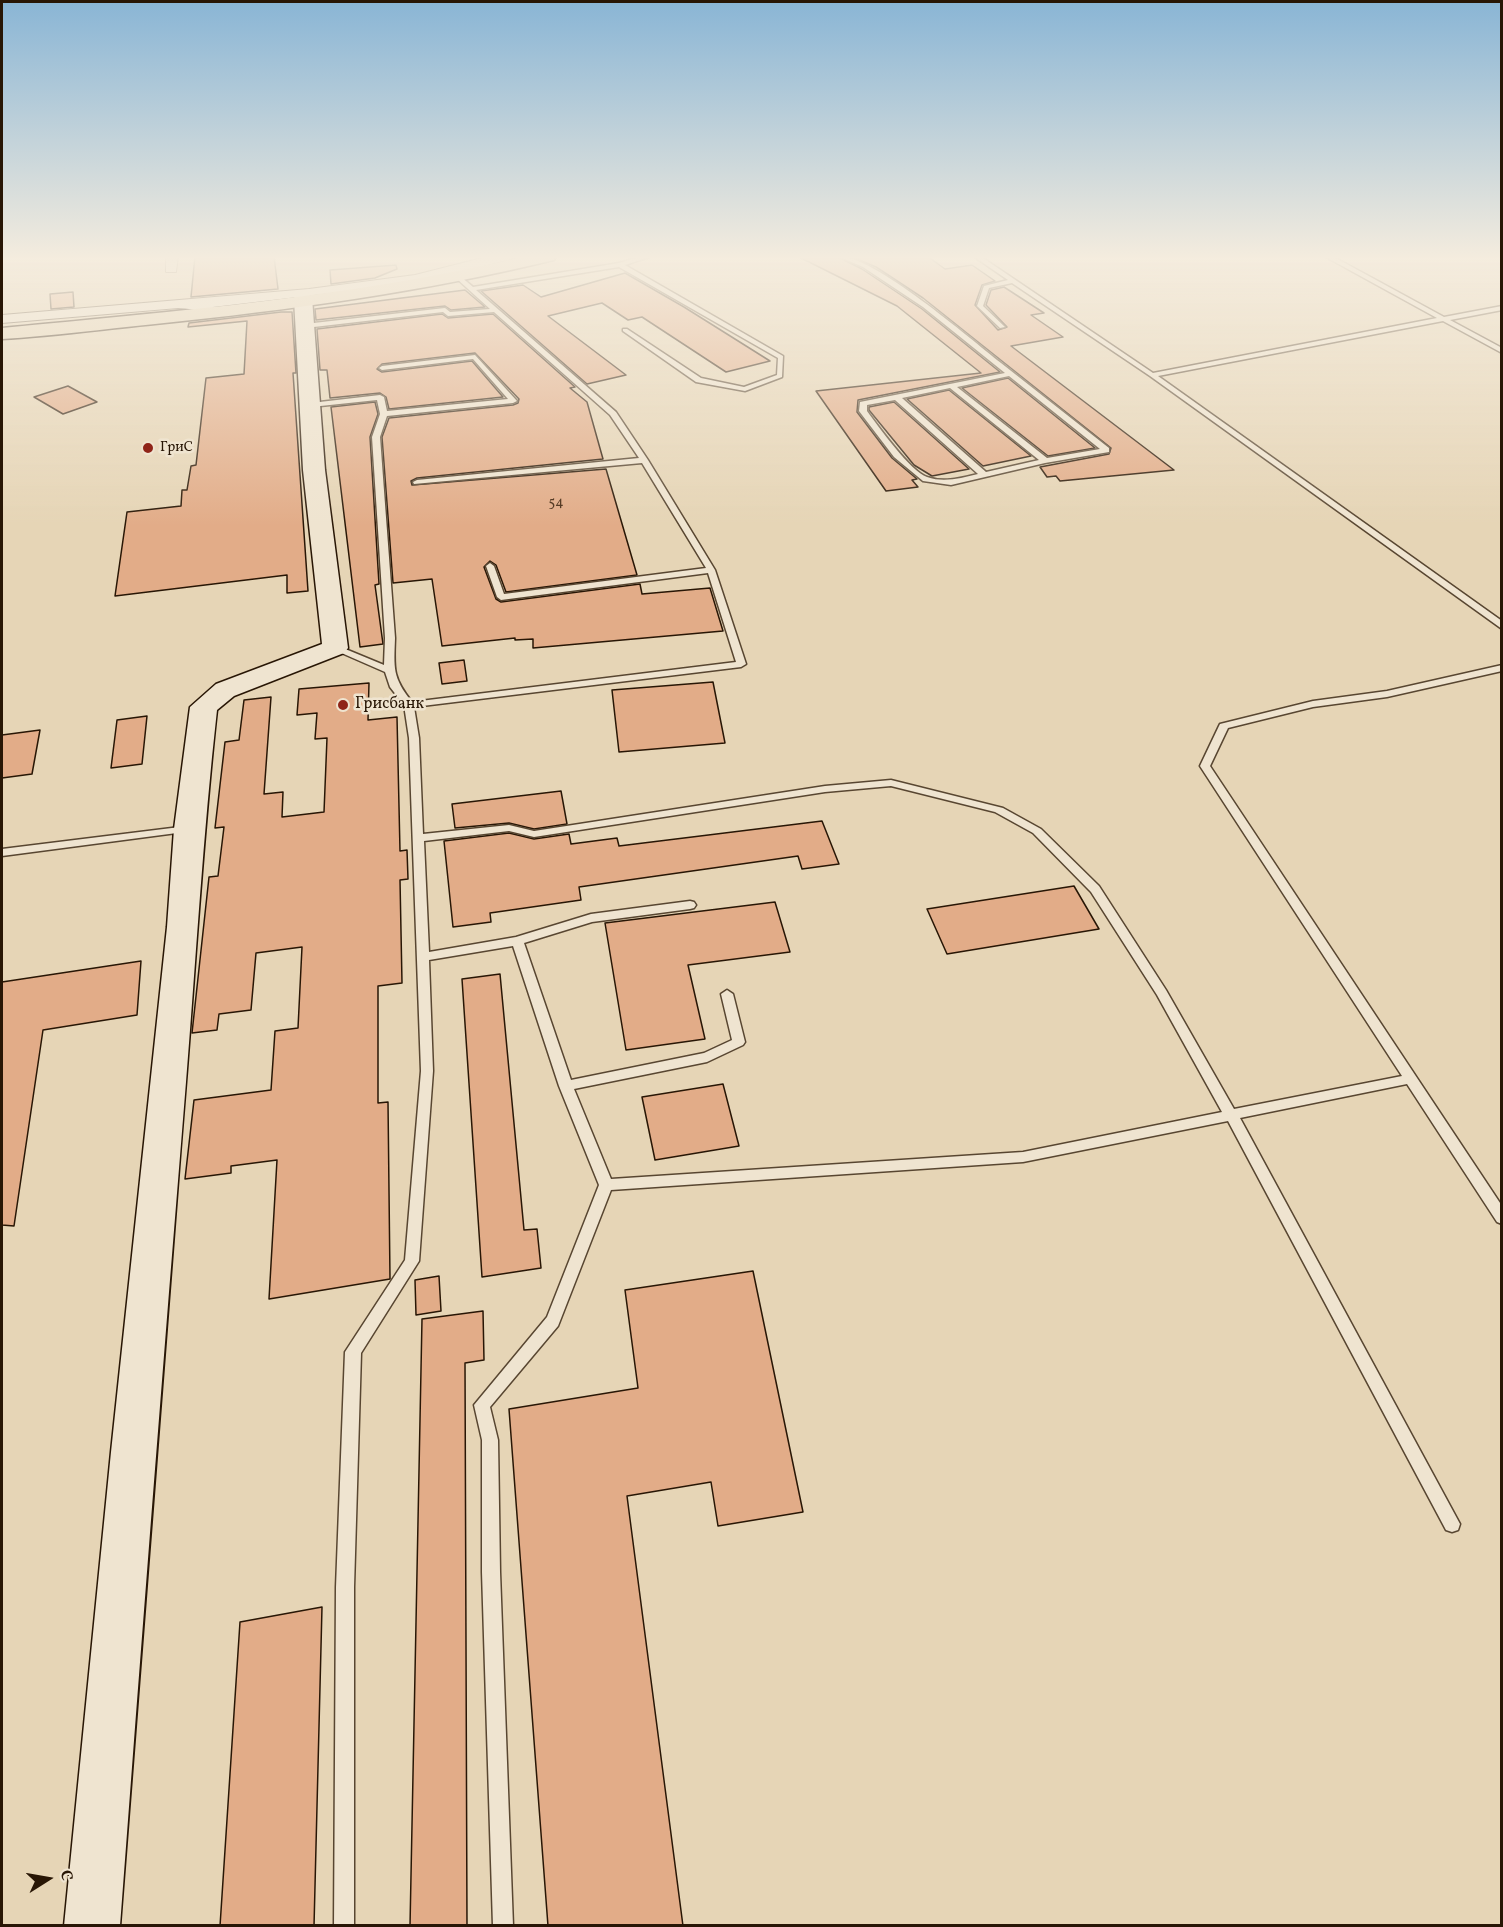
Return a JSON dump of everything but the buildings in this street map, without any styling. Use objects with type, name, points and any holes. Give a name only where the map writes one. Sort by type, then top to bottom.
[{"type":"street","points":[[92,1926],[133,1452],[183,927],[189,829],[204,707],[225,690],[335,648],[314,470],[306,346]]},
{"type":"lane","points":[[409,705],[741,664],[711,570],[644,460],[613,414],[537,346]]},
{"type":"lane","points":[[649,346],[699,380],[745,389],[780,375],[781,357],[762,346]]},
{"type":"lane","points":[[975,346],[1106,450],[1045,461],[951,483],[923,479],[897,455],[863,411],[863,404],[1010,374]]},
{"type":"lane","points":[[1109,346],[1502,626]]},
{"type":"lane","points":[[1152,375],[1301,346]]},
{"type":"lane","points":[[382,368],[475,357],[513,401],[384,414]]},
{"type":"lane","points":[[952,386],[1045,461]]},
{"type":"lane","points":[[310,405],[380,397],[384,414],[376,437],[390,638],[390,670],[395,687],[409,705],[419,838],[427,1071],[412,1261],[353,1352],[345,1587],[344,1926]]},
{"type":"lane","points":[[896,397],[984,475]]},
{"type":"lane","points":[[417,482],[644,460]]},
{"type":"lane","points":[[490,566],[501,597],[711,570]]},
{"type":"lane","points":[[335,648],[390,670]]},
{"type":"lane","points":[[1502,668],[1387,694],[1313,705],[1224,726],[1205,766],[1502,1218]]},
{"type":"lane","points":[[419,838],[509,828],[534,834],[825,789],[891,783],[999,810],[1037,831],[1095,889],[1162,993],[1231,1115],[1452,1524]]},
{"type":"lane","points":[[2,853],[189,829]]},
{"type":"lane","points":[[423,957],[518,941],[591,918],[690,905]]},
{"type":"lane","points":[[503,1926],[491,1572],[490,1440],[482,1405],[553,1321],[606,1185],[566,1086],[518,941]]},
{"type":"lane","points":[[566,1086],[707,1057],[739,1042],[727,994]]},
{"type":"lane","points":[[606,1185],[1023,1157],[1410,1079]]},
{"type":"place","name":"ГриС","points":[[148,448]]},
{"type":"place","name":"Грисбанк","points":[[343,705]]}]
